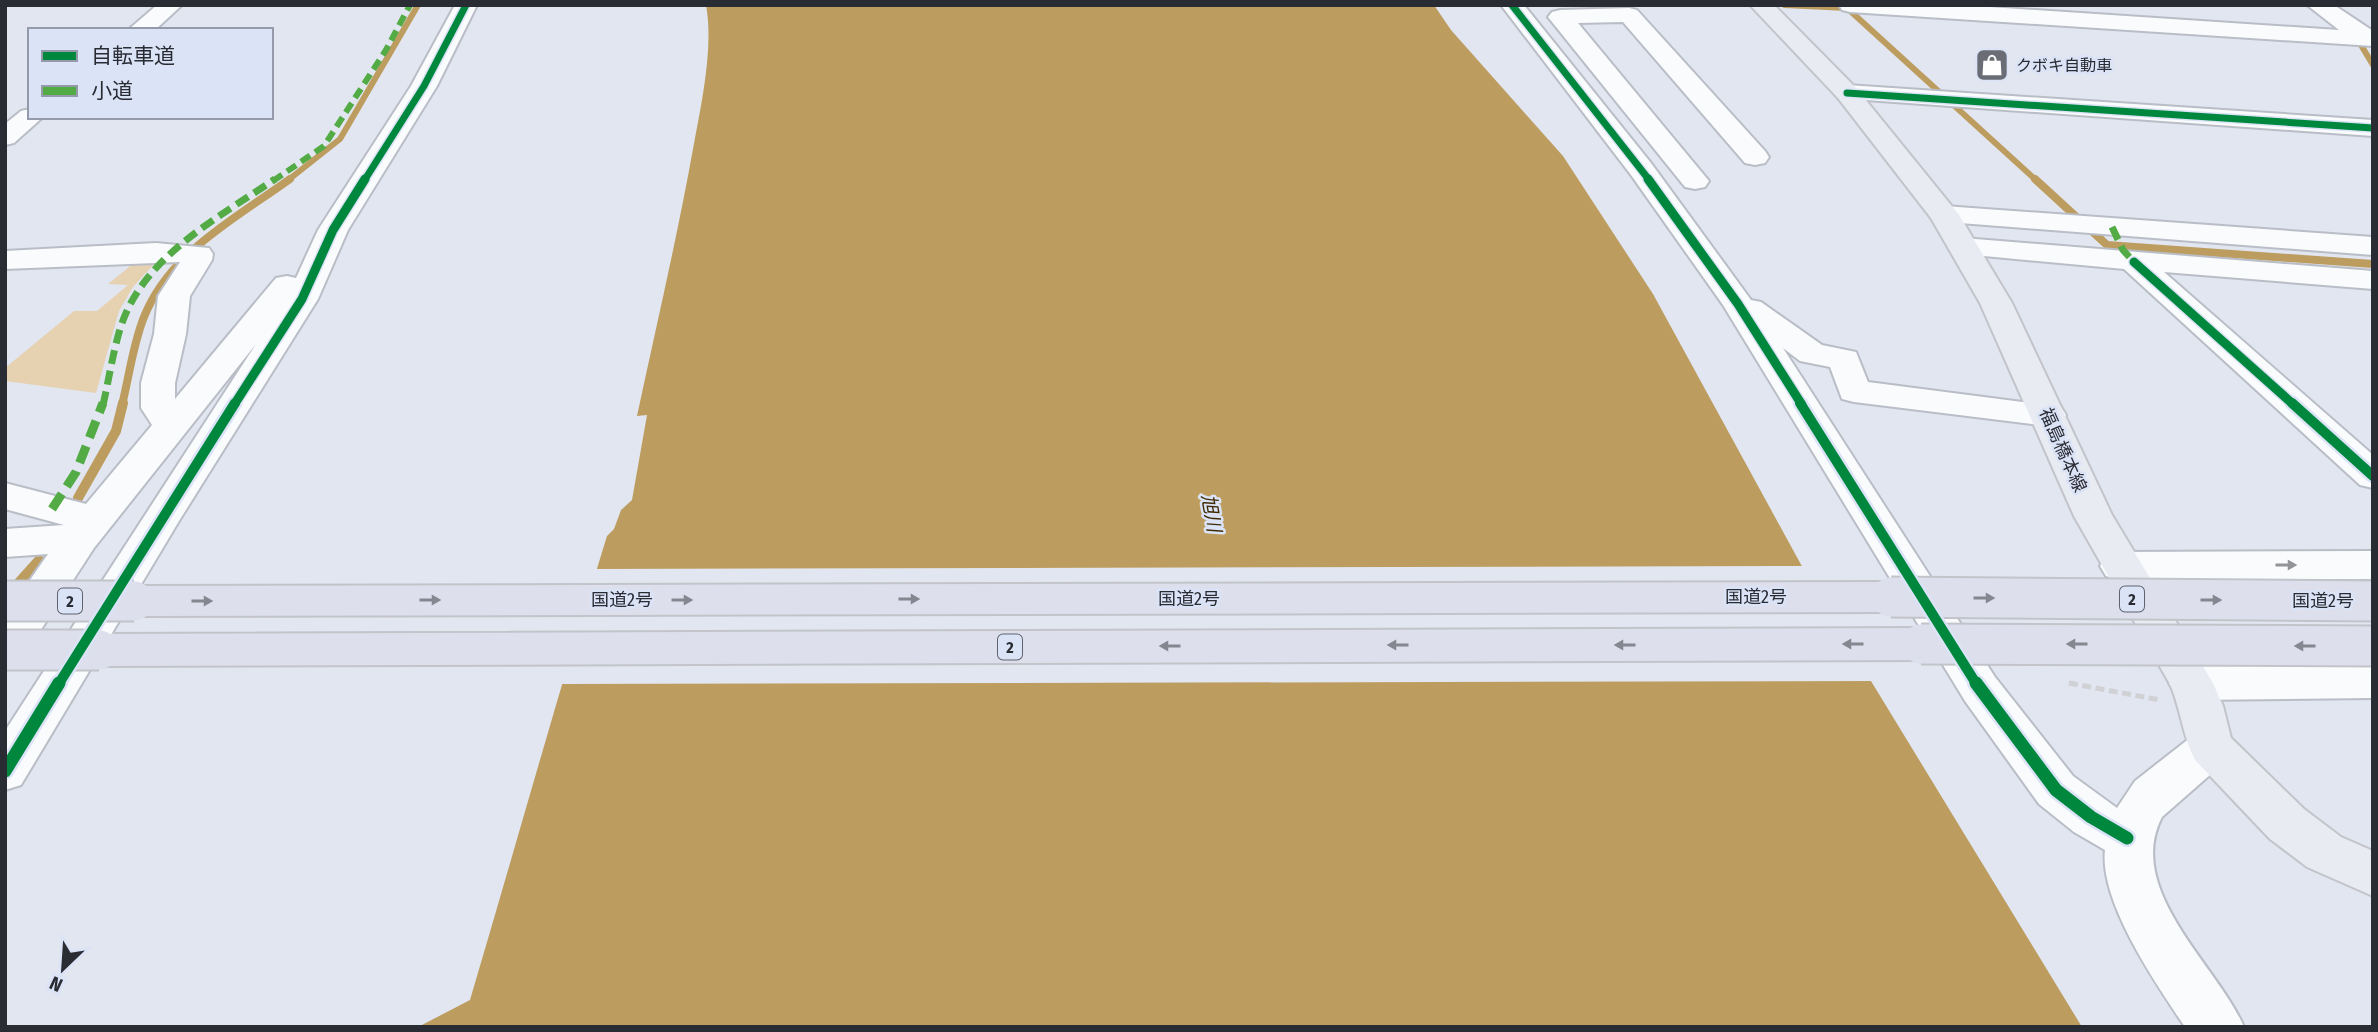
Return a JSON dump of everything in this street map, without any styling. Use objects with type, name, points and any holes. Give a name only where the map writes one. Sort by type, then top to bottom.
[{"type":"highway","name":"国道2号","points":[[5,601],[1905,597],[2373,601]]},
{"type":"highway","name":"2","points":[[5,650],[1893,644],[2373,646]]},
{"type":"main road","name":"福島橋本線","points":[[1761,5],[1847,93],[1944,215],[1996,303],[2093,516],[2190,682],[2201,706],[2211,747]]},
{"type":"main road","points":[[2211,747],[2287,824],[2325,852],[2373,874]]},
{"type":"street","points":[[142,28],[171,5]]},
{"type":"street","points":[[5,650],[87,529],[333,230],[424,86],[466,5]]},
{"type":"street","points":[[1512,5],[1641,169],[1738,304],[1980,689],[2056,790],[2091,817],[2127,838]]},
{"type":"street","points":[[1850,5],[2015,11],[2131,24],[2371,39]]},
{"type":"street","points":[[2109,5],[2131,24]]},
{"type":"street","points":[[2318,5],[2371,39]]},
{"type":"street","points":[[1695,181],[1560,17],[1629,15],[1755,158]]},
{"type":"street","points":[[1626,98],[1699,92]]},
{"type":"street","points":[[1847,93],[2373,128]]},
{"type":"street","points":[[1626,98],[1623,101],[1648,156],[1641,169]]},
{"type":"street","points":[[5,137],[28,119]]},
{"type":"street","points":[[1944,215],[2373,246]]},
{"type":"street","points":[[5,771],[165,512],[302,299],[333,230]]},
{"type":"street","points":[[1963,247],[2373,280]]},
{"type":"street","points":[[5,260],[187,252],[198,254],[198,259],[174,293],[157,396],[161,414],[165,420],[173,422]]},
{"type":"street","points":[[2127,261],[2373,476]]},
{"type":"street","points":[[1738,304],[1752,310],[1812,354],[1844,359],[1854,391],[2048,415]]},
{"type":"street","points":[[5,496],[87,529]]},
{"type":"street","points":[[5,543],[87,529]]},
{"type":"street","points":[[2120,566],[2373,565]]},
{"type":"street","points":[[2190,682],[2373,681]]},
{"type":"street","points":[[2211,747],[2145,803],[2127,838],[2129,870],[2159,939],[2217,1027]]},
{"type":"shaded area","points":[[156,262],[133,287],[119,311],[96,393],[5,381],[5,368],[74,311],[97,311],[128,285],[108,284],[134,263]]},
{"type":"water","name":"旭川","points":[[706,5],[1434,5],[1451,30],[1563,156],[1653,294],[1810,581],[2082,1027],[418,1027],[470,1000],[607,536],[614,529],[621,510],[632,500],[647,415],[637,416],[703,95],[708,58]]},
{"type":"pier","points":[[1806,566],[1875,681],[557,684],[593,569]]},
{"type":"waterway","points":[[287,181],[340,139],[418,5]]},
{"type":"waterway","points":[[1785,5],[1847,8],[2037,181]]},
{"type":"waterway","points":[[2358,40],[2373,65]]},
{"type":"waterway","points":[[122,405],[140,327],[156,294],[170,274],[206,238],[290,179]]},
{"type":"waterway","points":[[2035,179],[2107,245],[2373,264]]},
{"type":"waterway","points":[[78,498],[116,431],[123,403]]},
{"type":"waterway","points":[[13,589],[39,560]]},
{"type":"marked path","points":[[52,509],[76,472],[90,440],[102,410],[121,326],[146,278],[174,251],[209,224],[324,146],[386,50],[410,5]]},
{"type":"marked path","points":[[2112,227],[2123,250],[2134,262]]},
{"type":"cycle path","points":[[5,771],[165,512],[302,299],[333,230],[424,86],[466,5]]},
{"type":"cycle path","points":[[1512,5],[1641,169],[1738,304],[1980,689],[2056,790],[2091,817],[2127,838]]},
{"type":"cycle path","points":[[1847,93],[2373,128]]},
{"type":"cycle path","points":[[2134,262],[2373,476]]},
{"type":"place","name":"クボキ自動車","points":[[1992,65]]}]
